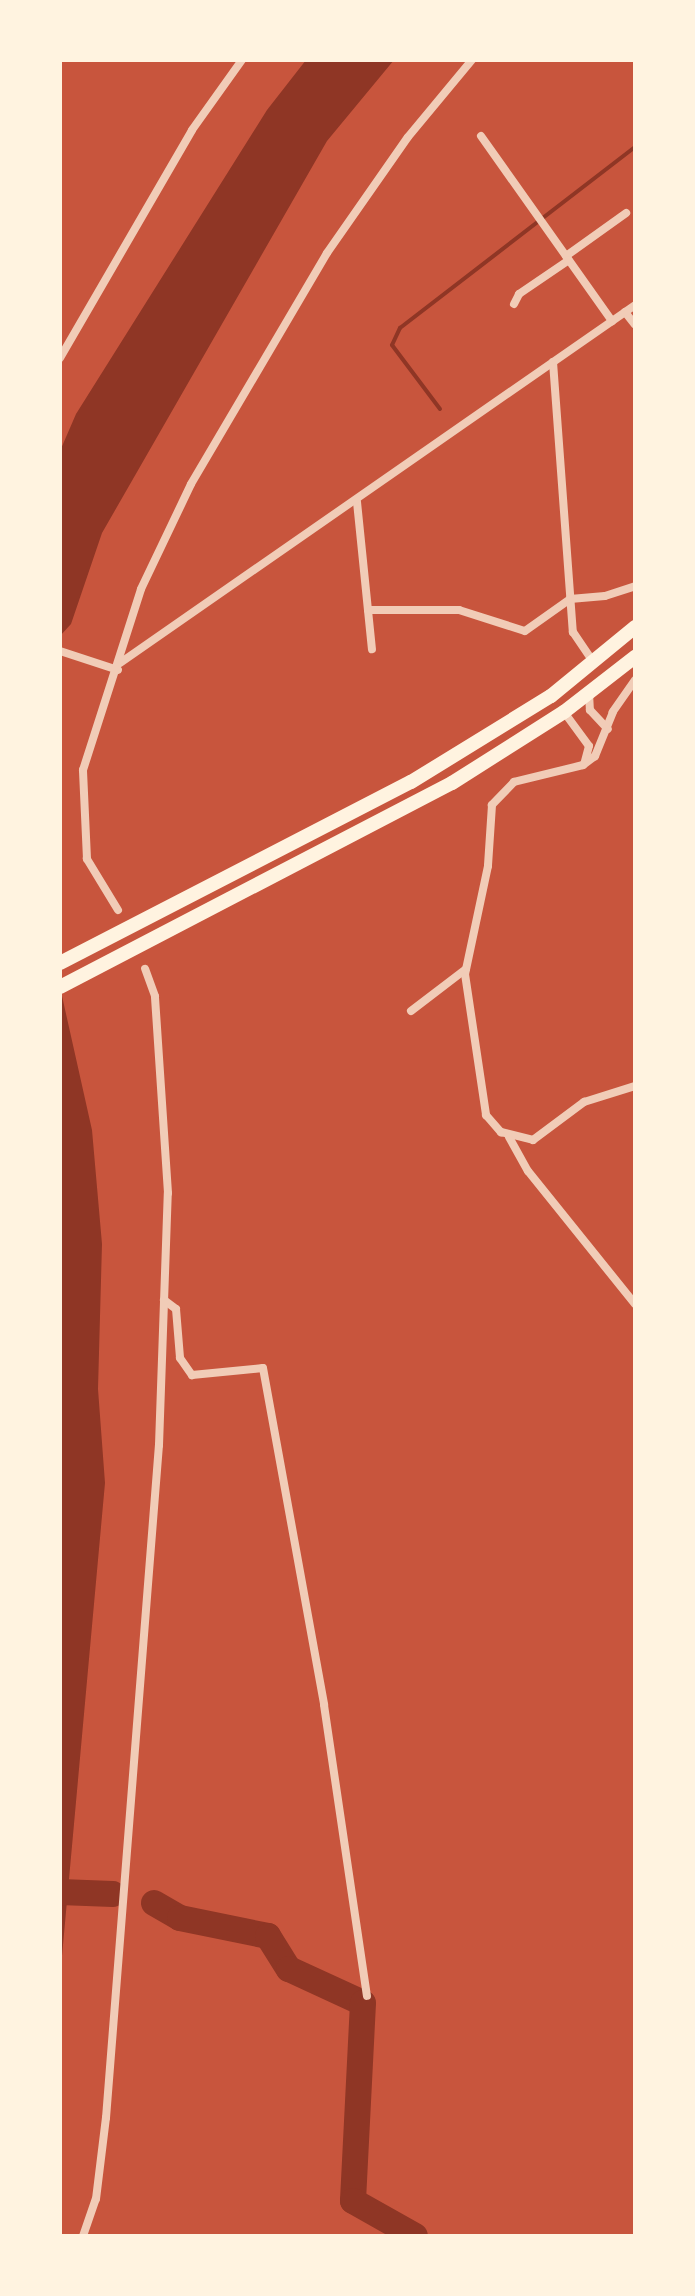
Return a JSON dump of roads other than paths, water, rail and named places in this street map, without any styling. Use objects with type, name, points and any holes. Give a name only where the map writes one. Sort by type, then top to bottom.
[{"type":"highway","points":[[60,963],[411,782],[551,696],[635,627]]},
{"type":"highway","points":[[60,987],[452,783],[564,712],[635,657]]},
{"type":"street","points":[[60,358],[192,130],[242,60]]},
{"type":"street","points":[[118,910],[87,859],[82,791],[87,748],[119,667],[141,589],[191,484],[346,223],[472,60]]},
{"type":"street","points":[[481,136],[612,321]]},
{"type":"street","points":[[514,304],[519,294],[626,213]]},
{"type":"street","points":[[60,651],[119,667],[635,305]]},
{"type":"street","points":[[625,312],[635,325]]},
{"type":"street","points":[[553,362],[573,632],[593,662]]},
{"type":"street","points":[[357,502],[372,649]]},
{"type":"street","points":[[368,610],[459,610],[525,631],[570,599],[605,596],[635,586]]},
{"type":"street","points":[[635,680],[595,756],[583,765],[514,782],[492,805],[488,866],[466,969],[486,1115],[509,1137],[528,1171],[635,1304]]},
{"type":"street","points":[[589,692],[590,710],[608,729]]},
{"type":"street","points":[[564,712],[589,746],[583,765]]},
{"type":"street","points":[[83,2236],[96,2199],[121,1948],[159,1445],[168,1193],[155,996],[145,969]]},
{"type":"street","points":[[411,1011],[466,969]]},
{"type":"street","points":[[509,1137],[543,1136],[584,1102],[635,1086]]},
{"type":"street","points":[[164,1300],[176,1309],[180,1358],[192,1375],[263,1368],[324,1705],[367,1996]]},
{"type":"waterway","points":[[440,409],[392,345],[400,328],[635,147]]},
{"type":"waterway","points":[[60,1892],[113,1894]]},
{"type":"waterway","points":[[154,1903],[180,1918],[268,1936],[289,1969],[363,2003],[353,2201],[415,2236]]}]
